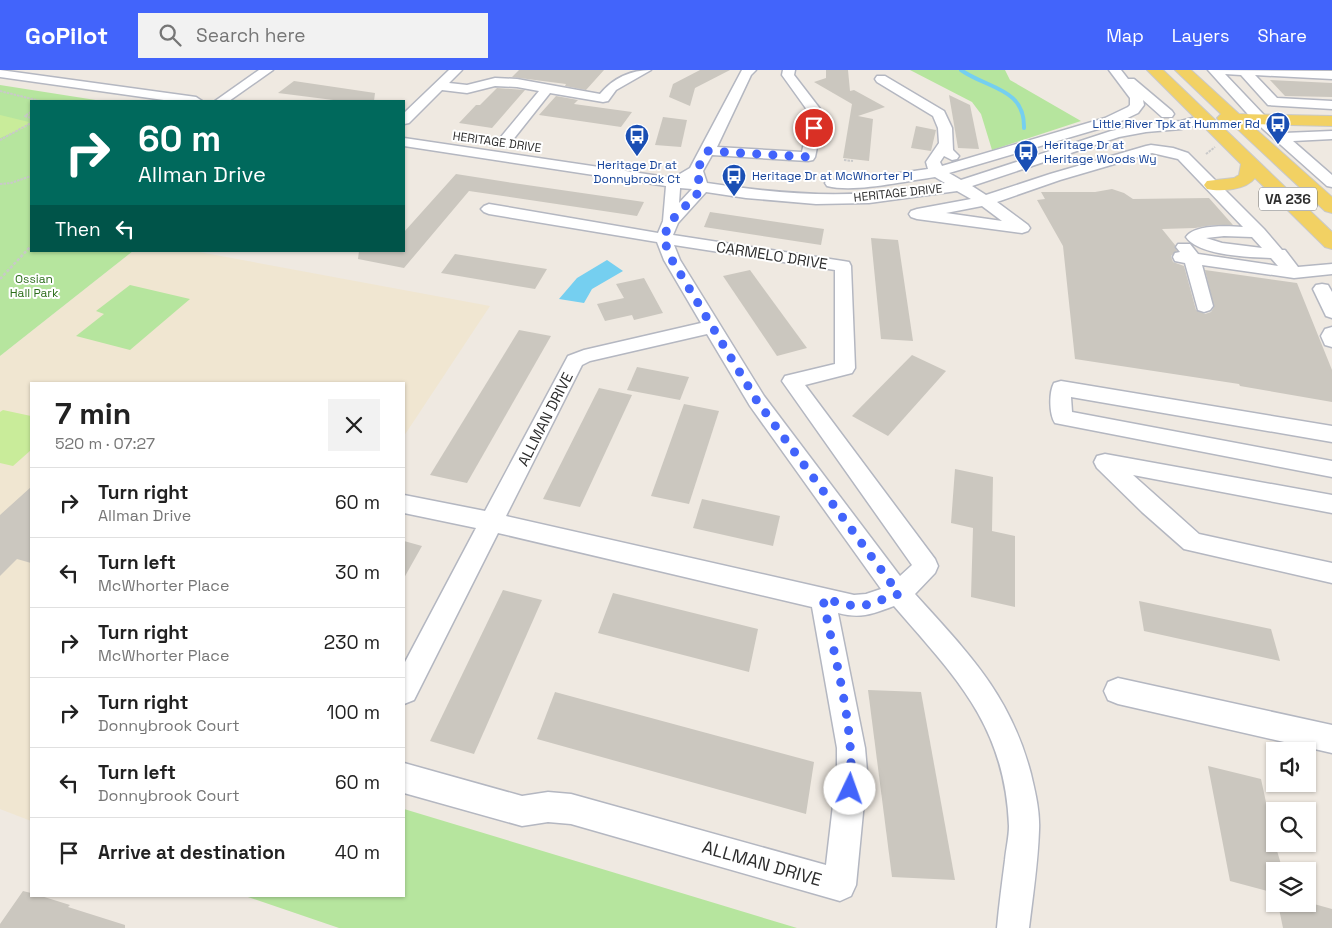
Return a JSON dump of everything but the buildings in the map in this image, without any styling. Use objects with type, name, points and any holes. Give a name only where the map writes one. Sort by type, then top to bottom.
[{"type":"main road","name":"VA 236","points":[[1154,70],[1332,242]]},
{"type":"main road","name":"VA 236","points":[[1182,70],[1234,118],[1327,189],[1332,207]]},
{"type":"main road","points":[[1204,119],[1259,118],[1332,121]]},
{"type":"main road","points":[[1213,185],[1243,180],[1250,176],[1249,161]]},
{"type":"street","points":[[222,100],[267,70]]},
{"type":"street","points":[[405,119],[456,70]]},
{"type":"street","points":[[441,86],[467,89],[496,76],[547,89],[603,98],[612,87],[645,70]]},
{"type":"street","points":[[667,230],[698,193],[701,187],[696,171],[708,151],[746,73],[750,70]]},
{"type":"street","points":[[708,151],[808,157],[817,114],[788,75],[789,70]]},
{"type":"street","points":[[1115,70],[1167,114]]},
{"type":"street","points":[[1110,121],[1133,110],[1137,105],[1136,98],[1115,70]]},
{"type":"street","points":[[1214,70],[1332,74]]},
{"type":"street","points":[[1214,70],[1259,118],[1280,137],[1305,148],[1322,159]]},
{"type":"street","points":[[1328,70],[1332,74]]},
{"type":"street","points":[[1245,72],[1273,102],[1332,105]]},
{"type":"street","points":[[0,73],[189,100]]},
{"type":"street","points":[[57,90],[84,74]]},
{"type":"street","points":[[881,79],[939,114],[944,128],[946,151],[950,155],[971,163]]},
{"type":"street","points":[[0,82],[121,100]]},
{"type":"street","points":[[503,142],[547,89]]},
{"type":"street","name":"HERITAGE DRIVE","points":[[822,183],[858,183],[937,172],[1127,117],[1167,114],[1204,119]]},
{"type":"street","name":"HERITAGE DRIVE","points":[[405,142],[676,176],[701,187],[816,199],[870,198],[958,186],[1116,134],[1204,119]]},
{"type":"street","name":"HERITAGE DRIVE","points":[[405,130],[522,145]]},
{"type":"street","points":[[1305,148],[1308,134],[1332,135]]},
{"type":"street","points":[[1280,137],[1305,148],[1327,189]]},
{"type":"street","points":[[945,144],[933,162],[937,172],[985,201],[1022,228],[917,214],[985,201],[1055,177],[1159,149],[1184,156],[1287,263]]},
{"type":"street","points":[[714,173],[696,171],[676,176],[672,189],[667,230],[672,260],[757,401],[899,594],[980,688],[1002,730],[1011,753],[1020,790],[1024,828],[1013,928]]},
{"type":"street","name":"CARMELO DRIVE","points":[[489,209],[667,230],[843,266],[846,302],[845,368],[792,381],[926,566],[899,594]]},
{"type":"street","points":[[1258,232],[1208,232],[1194,237],[1198,241],[1211,246],[1287,263],[1327,277],[1332,312]]},
{"type":"street","points":[[1204,306],[1183,252],[1287,263]]},
{"type":"street","name":"ALLMAN DRIVE","points":[[405,689],[575,361],[584,356],[711,327]]},
{"type":"street","points":[[1332,333],[1330,336],[1332,341]]},
{"type":"street","points":[[1332,434],[1061,388],[1062,418],[1332,469]]},
{"type":"street","points":[[1332,504],[1105,462],[1150,506],[1192,542],[1332,573]]},
{"type":"street","points":[[405,504],[492,522],[854,606],[866,605],[899,594]]},
{"type":"street","name":"ALLMAN DRIVE","points":[[405,778],[522,811],[548,807],[571,809],[840,885],[852,771],[851,748],[823,599]]},
{"type":"street","points":[[1118,691],[1332,739]]},
{"type":"path","points":[[0,91],[36,100]]},
{"type":"path","points":[[0,140],[30,125]]},
{"type":"path","points":[[844,160],[853,161]]},
{"type":"path","points":[[0,184],[30,176]]},
{"type":"path","points":[[0,278],[30,247]]},
{"type":"shaded area","points":[[132,252],[199,252],[490,306],[405,434],[405,382],[30,382],[30,821],[0,809],[0,356]]},
{"type":"green space","points":[[910,70],[1005,70],[1010,80],[1081,121],[992,150],[981,114],[972,102]]},
{"type":"green space","name":"Ossian Hall Park","points":[[0,85],[96,100],[30,100],[30,252],[132,252],[0,356]]},
{"type":"green space","points":[[0,115],[29,122],[26,127],[0,138]]},
{"type":"green space","points":[[130,285],[190,299],[130,350],[76,336],[104,314],[96,311]]},
{"type":"green space","points":[[3,410],[30,416],[30,451],[13,466],[0,463],[0,412]]},
{"type":"green space","points":[[405,809],[797,928],[339,928],[248,897],[405,897]]},
{"type":"water","points":[[607,260],[623,271],[592,289],[584,303],[559,299],[577,278]]},
{"type":"waterway","points":[[961,70],[1012,97],[1023,115],[1024,128]]},
{"type":"place","name":"Little River Tpk at Hummer Rd","points":[[1278,145]]},
{"type":"place","name":"Heritage Dr at Donnybrook Ct","points":[[637,157]]},
{"type":"place","name":"Heritage Dr at Heritage Woods Wy","points":[[1026,173]]},
{"type":"place","name":"Heritage Dr at McWhorter Pl","points":[[734,197]]},
{"type":"route","points":[[814,128],[808,157],[708,151],[696,171],[701,187],[698,193],[671,221],[663,238],[672,260],[757,401],[899,594],[866,605],[854,606],[823,599],[848,726],[852,771],[850,789]]}]
